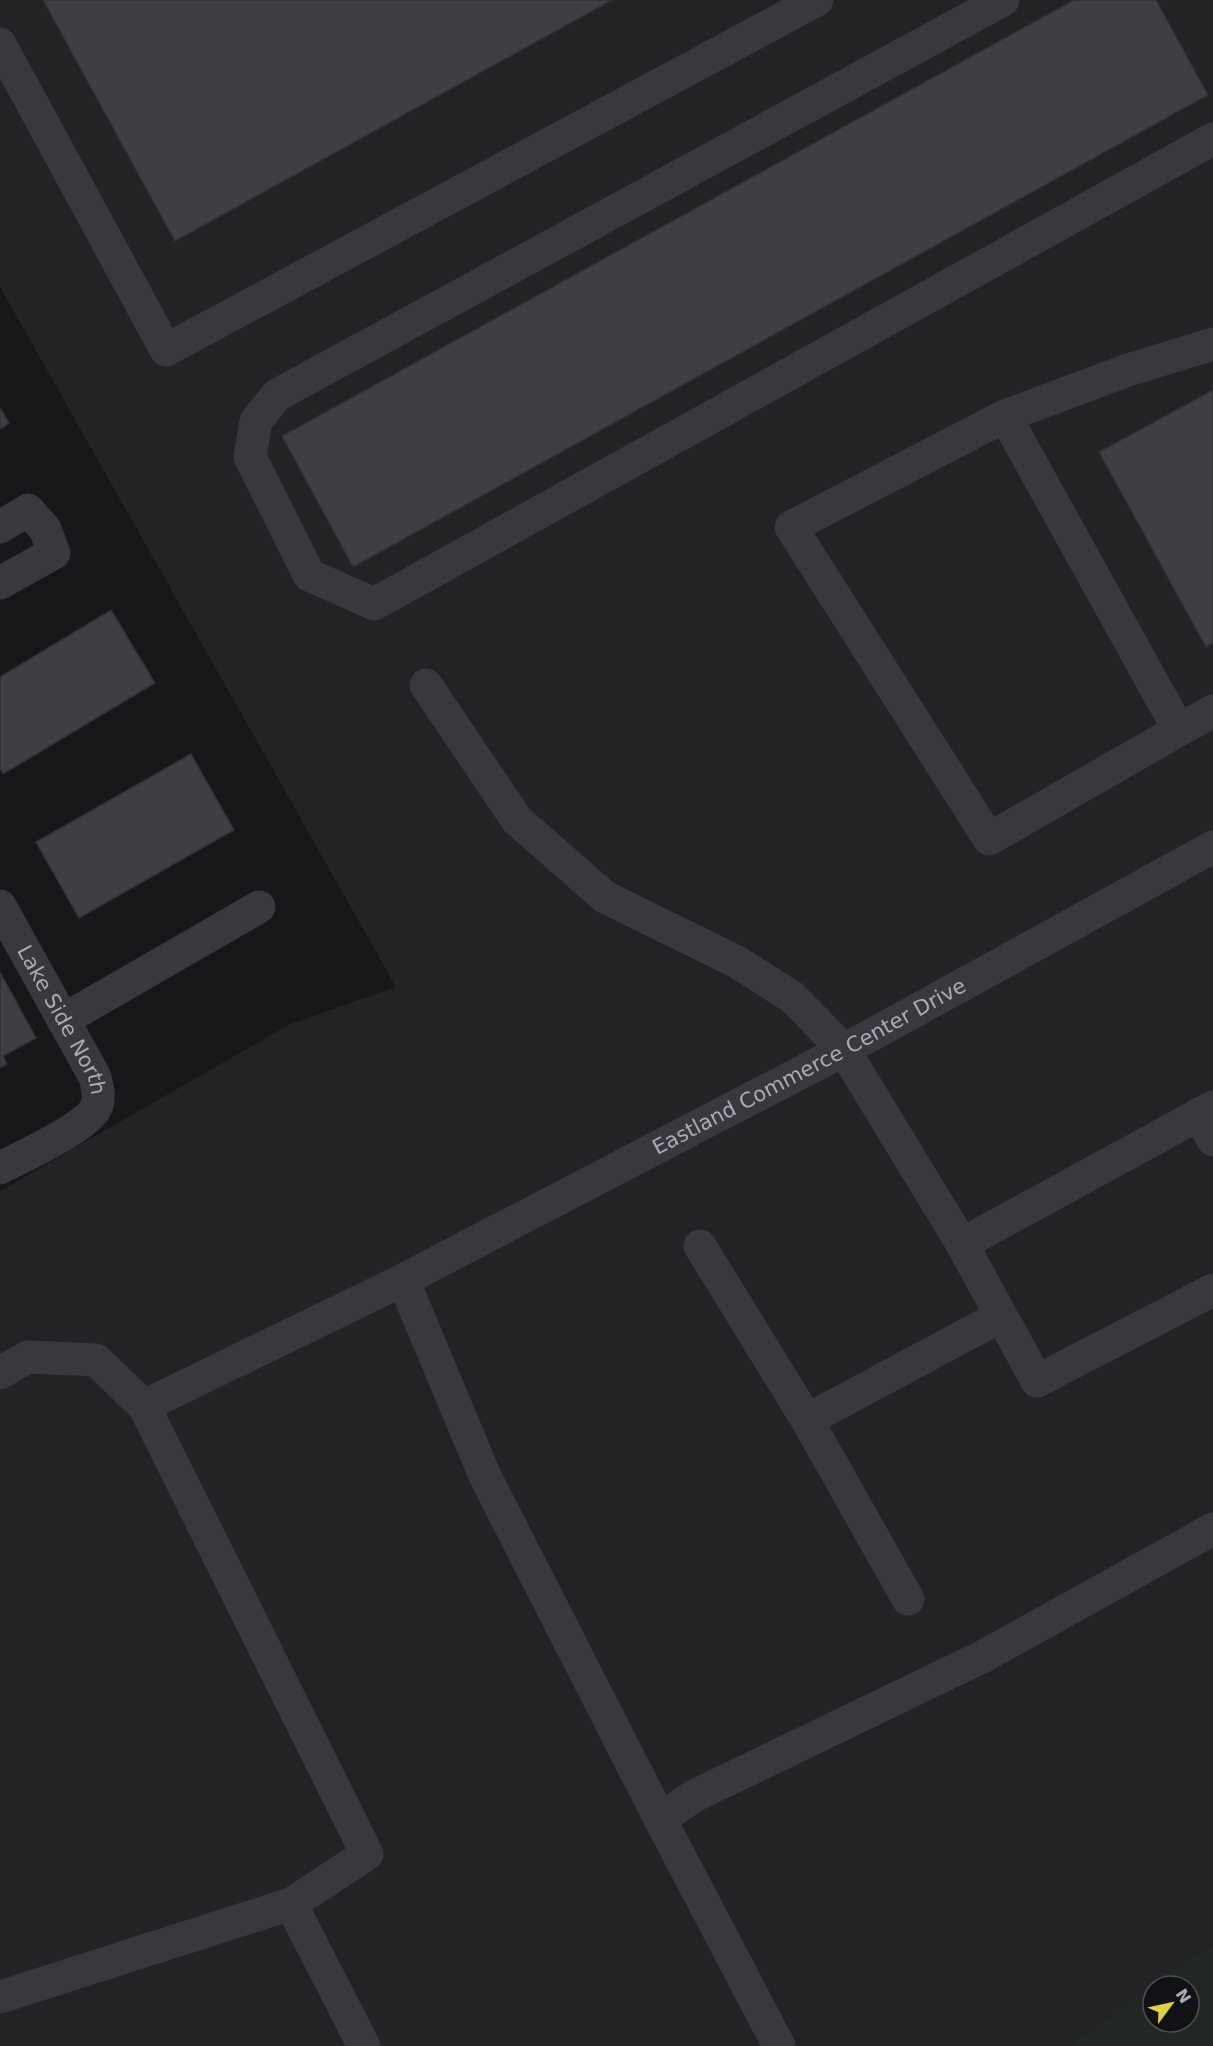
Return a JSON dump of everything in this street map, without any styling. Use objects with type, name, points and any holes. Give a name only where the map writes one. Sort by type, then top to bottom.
[{"type":"street","points":[[0,44],[166,350],[817,0]]},
{"type":"street","points":[[1003,0],[277,394],[256,421],[250,457],[309,575],[374,604],[1213,139]]},
{"type":"street","points":[[1213,344],[1128,370],[1005,416],[791,527],[989,839],[1213,711]]},
{"type":"street","points":[[1005,416],[1179,730]]},
{"type":"street","points":[[0,527],[28,510],[45,529],[54,553],[0,584]]},
{"type":"street","points":[[426,685],[518,820],[605,897],[737,962],[792,997],[844,1050],[962,1244],[1037,1381],[1213,1290]]},
{"type":"street","name":"Eastland Commerce Center Drive","points":[[144,1406],[403,1280],[844,1050],[1213,847]]},
{"type":"street","name":"Lake Side North","points":[[0,906],[95,1077],[99,1091],[97,1106],[84,1122],[0,1168]]},
{"type":"street","points":[[63,1020],[259,907]]},
{"type":"street","points":[[962,1244],[1208,1120]]},
{"type":"street","points":[[700,1246],[807,1420],[908,1599]]},
{"type":"street","points":[[403,1280],[485,1476],[779,2046]]},
{"type":"street","points":[[807,1420],[1001,1316]]},
{"type":"street","points":[[0,1373],[28,1357],[96,1360],[144,1406],[367,1854],[291,1904],[0,1997]]},
{"type":"street","points":[[660,1819],[694,1796],[982,1657],[1213,1529]]},
{"type":"street","points":[[291,1904],[364,2046]]},
{"type":"shaded area","points":[[0,0],[1213,0],[1213,1948],[1200,1951],[1169,1974],[1141,1974],[1141,1994],[1070,2046],[0,2046],[0,1191],[290,1024],[396,987],[0,287]]},
{"type":"shaded area","points":[[1213,1948],[1213,2046],[1070,2046],[1141,1994],[1141,2034],[1201,2034],[1201,1974],[1169,1974],[1200,1951]]},
{"type":"building","points":[[43,0],[612,0],[175,241]]},
{"type":"building","points":[[1074,0],[1156,0],[1208,95],[353,567],[282,436]]},
{"type":"building","points":[[1213,390],[1213,643],[1206,647],[1099,452]]},
{"type":"building","points":[[0,408],[9,423],[0,429]]},
{"type":"building","points":[[111,610],[155,683],[3,774],[0,768],[0,677]]},
{"type":"building","points":[[191,754],[234,830],[79,918],[36,842]]},
{"type":"building","points":[[0,972],[36,1038],[3,1056],[7,1064],[0,1068]]}]
